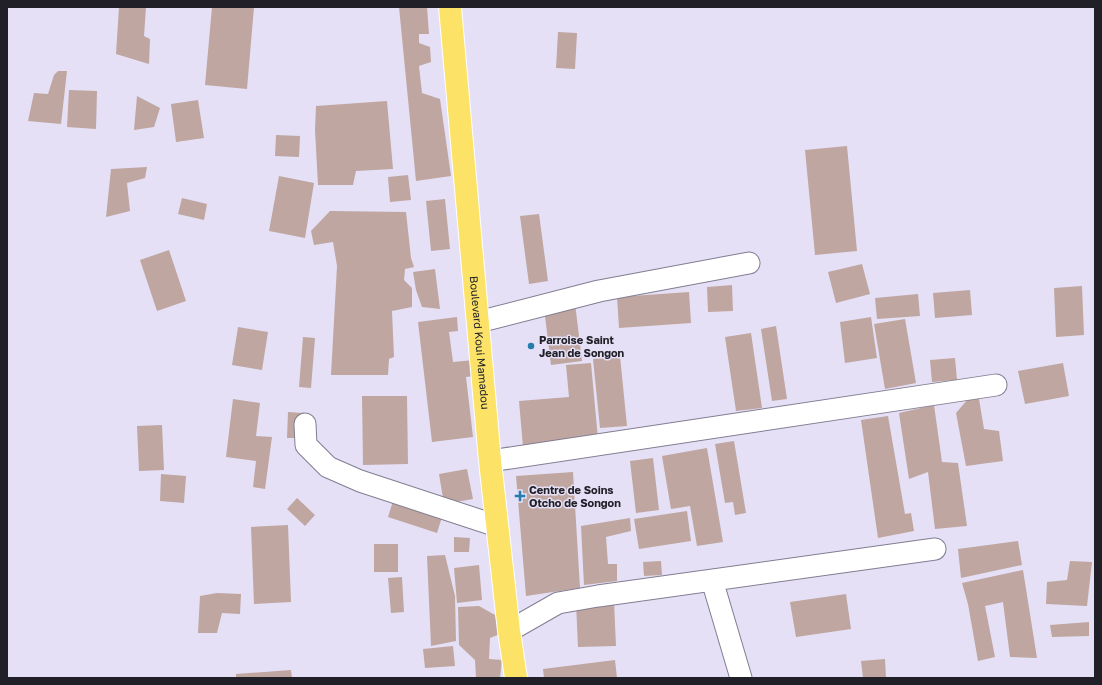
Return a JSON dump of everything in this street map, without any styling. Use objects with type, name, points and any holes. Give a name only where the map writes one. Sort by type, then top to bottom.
[{"type":"main road","name":"Boulevard Koui Mamadou","points":[[450,7],[490,461],[509,631],[516,678]]},
{"type":"street","points":[[478,322],[599,291],[749,262]]},
{"type":"street","points":[[490,461],[996,385]]},
{"type":"street","points":[[305,424],[306,445],[328,467],[360,482],[497,526]]},
{"type":"street","points":[[509,631],[558,603],[598,596],[935,549]]},
{"type":"street","points":[[712,580],[741,678]]},
{"type":"building","points":[[119,7],[146,7],[144,36],[150,39],[149,64],[116,54]]},
{"type":"building","points":[[212,7],[254,7],[247,89],[205,85]]},
{"type":"building","points":[[399,7],[427,7],[429,34],[419,34],[419,43],[430,47],[431,62],[419,66],[422,93],[440,99],[451,176],[416,181]]},
{"type":"building","points":[[558,32],[577,33],[575,69],[556,68]]},
{"type":"building","points":[[58,71],[67,71],[61,124],[28,121],[34,93],[48,94],[54,75]]},
{"type":"building","points":[[69,90],[97,91],[96,129],[67,127]]},
{"type":"building","points":[[137,96],[160,108],[154,127],[134,130]]},
{"type":"building","points":[[198,100],[204,138],[176,142],[171,104]]},
{"type":"building","points":[[387,101],[393,169],[356,171],[353,185],[318,185],[315,130],[316,106]]},
{"type":"building","points":[[276,135],[300,136],[299,157],[275,156]]},
{"type":"building","points":[[847,146],[857,251],[815,255],[805,150]]},
{"type":"building","points":[[147,167],[145,178],[127,183],[130,211],[106,217],[111,169]]},
{"type":"building","points":[[408,175],[411,200],[390,202],[388,177]]},
{"type":"building","points":[[279,176],[314,183],[305,238],[269,231]]},
{"type":"building","points":[[182,198],[207,204],[204,220],[178,214]]},
{"type":"building","points":[[445,199],[450,249],[431,251],[426,201]]},
{"type":"building","points":[[330,211],[406,212],[411,258],[414,267],[405,269],[404,280],[412,288],[412,307],[392,311],[394,357],[389,359],[388,375],[331,375],[337,266],[333,242],[314,245],[311,231]]},
{"type":"building","points":[[539,214],[548,281],[529,284],[520,216]]},
{"type":"building","points":[[169,250],[186,301],[157,311],[140,260]]},
{"type":"building","points":[[862,264],[870,294],[836,303],[828,272]]},
{"type":"building","points":[[435,269],[440,309],[422,307],[416,290],[413,272]]},
{"type":"building","points":[[732,285],[733,311],[708,312],[707,287]]},
{"type":"building","points":[[1082,286],[1084,335],[1056,337],[1054,288]]},
{"type":"building","points":[[970,290],[972,315],[935,318],[933,293]]},
{"type":"building","points":[[689,292],[691,323],[619,328],[617,297]]},
{"type":"building","points":[[918,294],[920,316],[877,319],[875,298]]},
{"type":"building","points":[[575,303],[582,361],[551,365],[544,308]]},
{"type":"building","points":[[457,317],[458,331],[449,332],[453,362],[474,360],[476,376],[466,377],[473,437],[432,442],[418,322]]},
{"type":"building","points":[[871,317],[877,358],[845,363],[840,322]]},
{"type":"building","points":[[905,319],[916,383],[885,389],[874,324]]},
{"type":"building","points":[[776,326],[787,399],[772,401],[761,329]]},
{"type":"building","points":[[238,327],[268,332],[262,370],[232,365]]},
{"type":"building","points":[[751,333],[762,408],[736,411],[725,337]]},
{"type":"building","points":[[303,337],[315,338],[311,388],[299,387]]},
{"type":"building","points":[[620,356],[627,426],[600,428],[593,359]]},
{"type":"building","points":[[955,358],[957,380],[932,382],[930,360]]},
{"type":"building","points":[[591,363],[598,439],[523,447],[519,401],[569,397],[566,365]]},
{"type":"building","points":[[1063,363],[1069,396],[1025,404],[1018,371]]},
{"type":"building","points":[[362,396],[407,396],[408,464],[363,465]]},
{"type":"building","points":[[233,399],[260,403],[256,436],[272,437],[265,489],[253,487],[256,461],[226,457]]},
{"type":"building","points":[[968,399],[979,399],[984,429],[999,431],[1003,461],[966,466],[956,413]]},
{"type":"building","points":[[934,405],[942,462],[958,463],[967,526],[935,529],[928,472],[909,479],[899,413]]},
{"type":"building","points":[[288,412],[302,413],[300,438],[287,438]]},
{"type":"building","points":[[888,416],[905,514],[911,513],[914,531],[878,538],[861,420]]},
{"type":"building","points":[[162,425],[164,470],[139,471],[137,426]]},
{"type":"building","points":[[734,441],[746,513],[735,515],[733,502],[725,503],[715,444]]},
{"type":"building","points":[[707,448],[723,542],[697,546],[690,506],[671,509],[662,456]]},
{"type":"building","points":[[653,458],[659,510],[636,513],[630,461]]},
{"type":"building","points":[[467,469],[473,499],[444,504],[439,474]]},
{"type":"building","points":[[573,472],[580,588],[526,596],[516,476]]},
{"type":"building","points":[[161,474],[186,476],[184,503],[160,501]]},
{"type":"building","points":[[297,498],[315,515],[305,526],[287,509]]},
{"type":"building","points":[[393,501],[442,517],[437,533],[388,517]]},
{"type":"building","points":[[687,511],[691,541],[639,549],[634,519]]},
{"type":"building","points":[[630,518],[631,531],[606,537],[608,564],[617,564],[617,581],[584,585],[581,526]]},
{"type":"building","points":[[288,525],[291,602],[254,604],[251,527]]},
{"type":"building","points":[[454,537],[470,538],[469,552],[454,552]]},
{"type":"building","points":[[1018,541],[1022,565],[961,578],[958,549]]},
{"type":"building","points":[[374,544],[398,544],[398,572],[374,572]]},
{"type":"building","points":[[445,555],[455,596],[456,641],[431,646],[427,556]]},
{"type":"building","points":[[661,561],[662,575],[644,576],[643,562]]},
{"type":"building","points":[[1070,561],[1092,562],[1087,606],[1046,604],[1047,582],[1067,580]]},
{"type":"building","points":[[479,565],[482,600],[457,603],[454,568]]},
{"type":"building","points":[[1023,570],[1037,658],[1010,657],[1003,602],[985,606],[995,657],[978,661],[968,604],[962,583]]},
{"type":"building","points":[[402,577],[404,612],[391,613],[388,578]]},
{"type":"building","points":[[217,593],[241,594],[240,614],[222,613],[217,633],[198,633],[200,596]]},
{"type":"building","points":[[846,594],[851,629],[796,637],[790,602]]},
{"type":"building","points":[[614,602],[616,646],[578,647],[576,603]]},
{"type":"building","points":[[479,606],[495,615],[500,634],[490,638],[489,659],[502,660],[500,678],[476,678],[475,660],[459,645],[458,607]]},
{"type":"building","points":[[1089,622],[1089,636],[1052,637],[1050,625]]},
{"type":"building","points":[[453,646],[455,666],[425,668],[423,649]]},
{"type":"building","points":[[885,659],[886,678],[863,678],[861,661]]},
{"type":"building","points":[[615,660],[617,678],[544,678],[543,669]]},
{"type":"building","points":[[291,670],[292,678],[236,678],[236,674]]},
{"type":"place","name":"Parroise Saint Jean de Songon","points":[[531,346]]},
{"type":"place","name":"Centre de Soins Otcho de Songon","points":[[520,496]]}]
